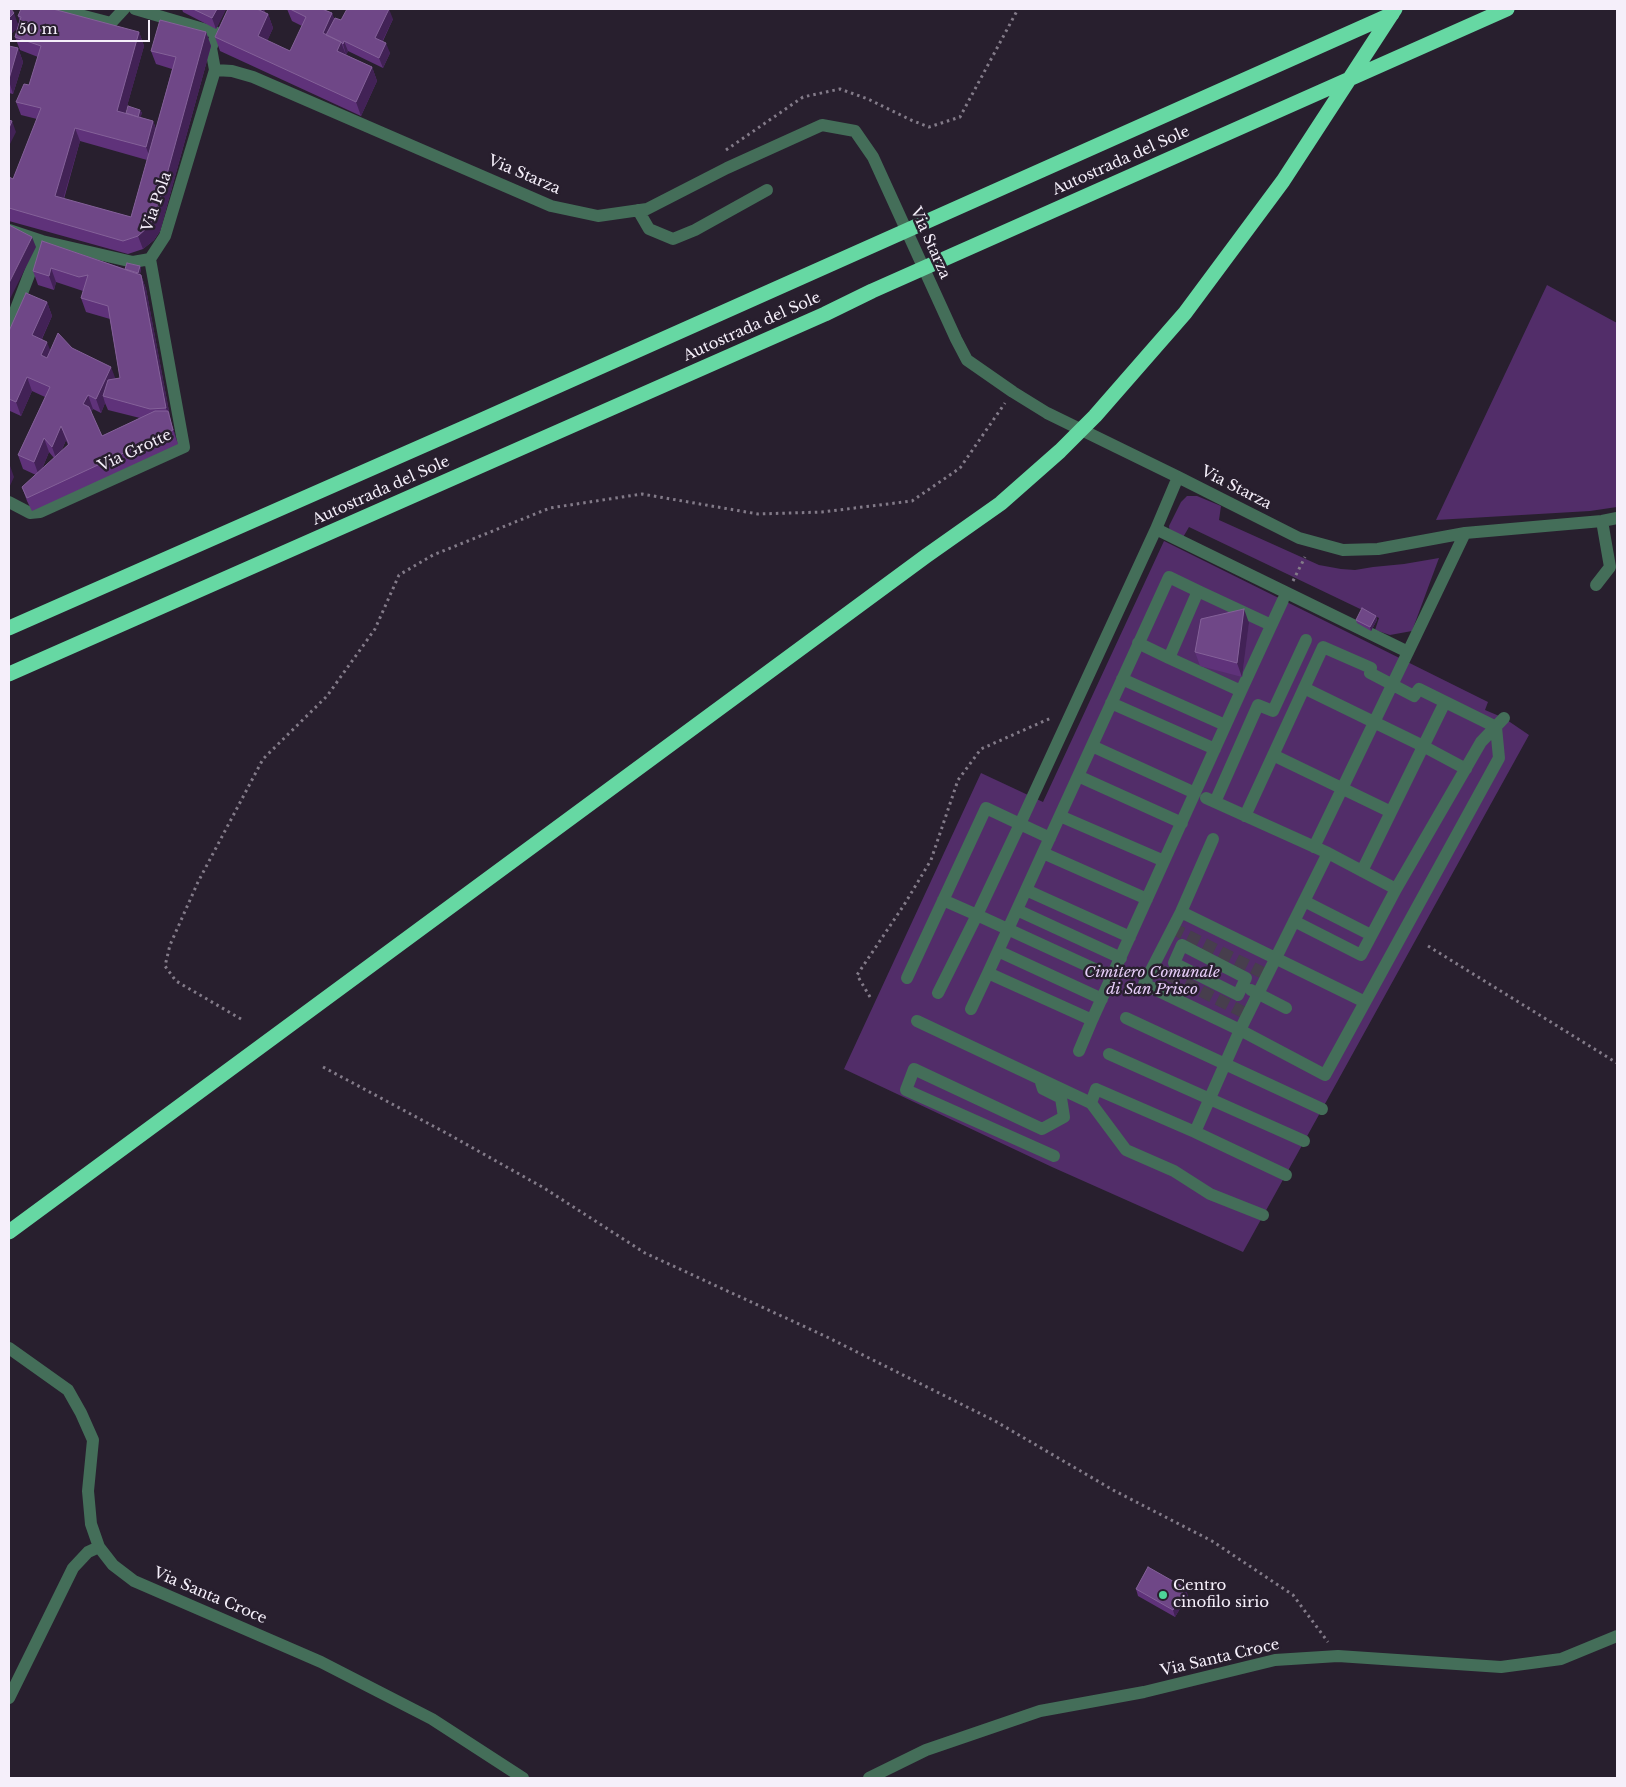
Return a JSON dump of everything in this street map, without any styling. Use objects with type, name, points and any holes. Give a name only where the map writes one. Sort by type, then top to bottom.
[{"type":"highway","points":[[9,1232],[926,556],[1001,503],[1060,452],[1095,416],[1186,313],[1283,181],[1395,9]]},
{"type":"highway","name":"Autostrada del Sole","points":[[9,628],[1405,9]]},
{"type":"highway","name":"Autostrada del Sole","points":[[9,674],[806,322],[1507,9]]},
{"type":"street","points":[[57,9],[111,23],[124,9]]},
{"type":"street","points":[[134,9],[219,29],[211,48],[215,70]]},
{"type":"street","name":"Via Starza","points":[[215,70],[232,71],[253,77],[551,206],[598,216],[647,209],[728,168],[822,125],[855,132],[873,157],[967,360],[1047,413],[1299,538],[1343,550],[1378,549],[1465,533],[1602,521],[1617,518]]},
{"type":"street","name":"Via Pola","points":[[150,259],[165,236],[215,70]]},
{"type":"street","points":[[638,210],[649,229],[673,239],[695,230],[767,190]]},
{"type":"street","points":[[9,230],[42,241],[132,262],[150,259]]},
{"type":"street","points":[[9,326],[42,241]]},
{"type":"street","name":"Via Grotte","points":[[9,502],[30,513],[40,512],[184,447],[150,259]]},
{"type":"street","points":[[938,993],[1020,824],[1156,529],[1178,477]]},
{"type":"street","points":[[1596,586],[1610,567],[1602,521]]},
{"type":"street","points":[[1156,529],[1408,652]]},
{"type":"street","points":[[1314,847],[1465,533]]},
{"type":"street","points":[[971,1009],[1169,576],[1271,625]]},
{"type":"street","points":[[1169,658],[1198,591]]},
{"type":"street","points":[[1205,798],[1215,749],[1283,600]]},
{"type":"street","points":[[1079,1051],[1182,823],[1205,798],[1258,705],[1273,711],[1306,640]]},
{"type":"street","points":[[1138,643],[1241,691]]},
{"type":"street","points":[[1245,816],[1323,647],[1372,668],[1370,673],[1414,696],[1419,689],[1445,702],[1500,723]]},
{"type":"street","points":[[1122,679],[1225,725]]},
{"type":"street","points":[[1304,688],[1466,769]]},
{"type":"street","points":[[1362,871],[1445,702]]},
{"type":"street","points":[[1111,703],[1215,749]]},
{"type":"street","points":[[1294,921],[1361,956],[1396,889],[1482,742],[1500,723]]},
{"type":"street","points":[[1213,839],[1181,912],[1163,947],[1138,985],[1240,1030],[1325,1074],[1499,758],[1500,723]]},
{"type":"street","points":[[1092,746],[1314,847],[1396,889]]},
{"type":"street","points":[[1272,755],[1391,812]]},
{"type":"street","points":[[1078,776],[1182,823]]},
{"type":"street","points":[[907,978],[986,808],[1050,838]]},
{"type":"street","points":[[1060,816],[1164,861]]},
{"type":"street","points":[[1043,853],[1147,899]]},
{"type":"street","points":[[1195,1132],[1240,1030],[1328,854]]},
{"type":"street","points":[[1026,890],[1130,936]]},
{"type":"street","points":[[943,900],[1112,976]]},
{"type":"street","points":[[1304,901],[1371,935]]},
{"type":"street","points":[[1017,910],[1121,958]]},
{"type":"street","points":[[1181,912],[1365,1002]]},
{"type":"street","points":[[1182,945],[1246,978],[1242,986],[1238,995],[1174,963],[1182,945]]},
{"type":"street","points":[[1163,947],[1178,955]]},
{"type":"street","points":[[998,951],[1102,999]]},
{"type":"street","points":[[988,973],[1092,1020]]},
{"type":"street","points":[[1242,986],[1286,1008]]},
{"type":"street","points":[[1126,1018],[1322,1109]]},
{"type":"street","points":[[917,1021],[1091,1103],[1108,1133],[1126,1150],[1174,1171],[1210,1194],[1263,1215]]},
{"type":"street","points":[[1109,1054],[1304,1141]]},
{"type":"street","points":[[1040,1079],[1043,1089],[1061,1098],[1064,1117],[1042,1128],[914,1069],[906,1090],[1054,1156]]},
{"type":"street","points":[[1091,1103],[1096,1089],[1195,1132],[1286,1175]]},
{"type":"street","name":"Via Santa Croce","points":[[9,1348],[68,1390],[93,1440],[88,1491],[91,1524],[99,1548],[134,1581],[330,1666],[432,1719],[523,1778]]},
{"type":"street","points":[[9,1698],[73,1568],[88,1552],[99,1548]]},
{"type":"street","name":"Via Santa Croce","points":[[869,1778],[926,1750],[1040,1711],[1144,1692],[1275,1660],[1338,1656],[1501,1667],[1561,1659],[1617,1636]]},
{"type":"path","points":[[723,153],[730,146],[803,97],[840,89],[868,98],[929,127],[960,117],[1018,9]]},
{"type":"path","points":[[241,1019],[176,981],[165,966],[170,945],[198,882],[264,759],[327,696],[375,629],[399,575],[433,555],[550,508],[642,494],[758,514],[822,512],[912,501],[960,468],[1013,392]]},
{"type":"path","points":[[1291,584],[1305,557]]},
{"type":"path","points":[[870,997],[857,974],[904,906],[931,860],[958,780],[980,748],[1073,709]]},
{"type":"path","points":[[1428,946],[1617,1063]]},
{"type":"path","points":[[323,1067],[544,1188],[645,1253],[827,1337],[995,1421],[1113,1490],[1212,1542],[1293,1595],[1338,1656]]},
{"type":"green space","points":[[1547,285],[1617,323],[1617,507],[1590,511],[1436,520]]},
{"type":"green space","points":[[1187,496],[1197,496],[1221,506],[1219,520],[1319,565],[1355,570],[1439,558],[1412,631],[1390,635],[1375,630],[1379,618],[1189,527],[1182,539],[1170,534],[1169,526],[1181,502]]},
{"type":"green space","name":"Cimitero Comunale di San Prisco","points":[[1164,541],[1488,702],[1485,710],[1504,718],[1529,735],[1243,1252],[1052,1167],[844,1069],[981,773],[1043,802]]},
{"type":"building","points":[[9,9],[14,13],[9,18]]},
{"type":"building","points":[[21,9],[53,9],[139,32],[117,111],[153,121],[146,147],[75,128],[55,196],[131,217],[176,57],[151,51],[160,20],[206,32],[155,218],[138,236],[123,241],[9,208],[9,177],[13,179],[41,108],[16,102],[24,84],[29,85],[41,46],[15,37],[21,17],[18,16]]},
{"type":"building","points":[[193,9],[217,9],[212,18]]},
{"type":"building","points":[[228,9],[257,9],[268,14],[258,36],[290,51],[306,17],[290,9],[322,9],[332,13],[323,33],[341,42],[337,51],[372,67],[356,102],[215,37]]},
{"type":"building","points":[[347,9],[389,9],[375,38],[386,43],[379,58],[344,41],[343,44],[326,35],[335,18],[341,20]]},
{"type":"building","points":[[9,46],[18,48],[9,79]]},
{"type":"building","points":[[128,106],[140,110],[138,117],[126,113]]},
{"type":"building","points":[[9,225],[32,237],[9,283]]},
{"type":"building","points":[[42,241],[141,275],[166,408],[150,409],[103,396],[108,380],[120,378],[108,306],[81,298],[88,275],[79,277],[51,268],[49,276],[33,271]]},
{"type":"building","points":[[127,263],[140,266],[138,273],[125,269]]},
{"type":"building","points":[[26,293],[47,302],[32,335],[47,342],[41,355],[47,358],[58,333],[72,348],[111,367],[96,399],[88,395],[83,404],[89,407],[102,436],[155,411],[168,411],[173,430],[27,498],[22,487],[69,444],[61,426],[52,447],[44,438],[34,462],[18,455],[50,387],[27,377],[16,402],[9,399],[9,331]]},
{"type":"building","points":[[1362,608],[1376,616],[1370,627],[1356,620]]},
{"type":"building","points":[[1244,609],[1237,663],[1195,652],[1201,619]]},
{"type":"building","name":"Centro cinofilo sirio","points":[[1148,1567],[1185,1588],[1173,1610],[1136,1589]]},
{"type":"tunnel","points":[[1172,928],[1267,975]]},
{"type":"tunnel","points":[[1153,967],[1247,1014]]},
{"type":"place","name":"Centro cinofilo sirio","points":[[1163,1595]]}]
